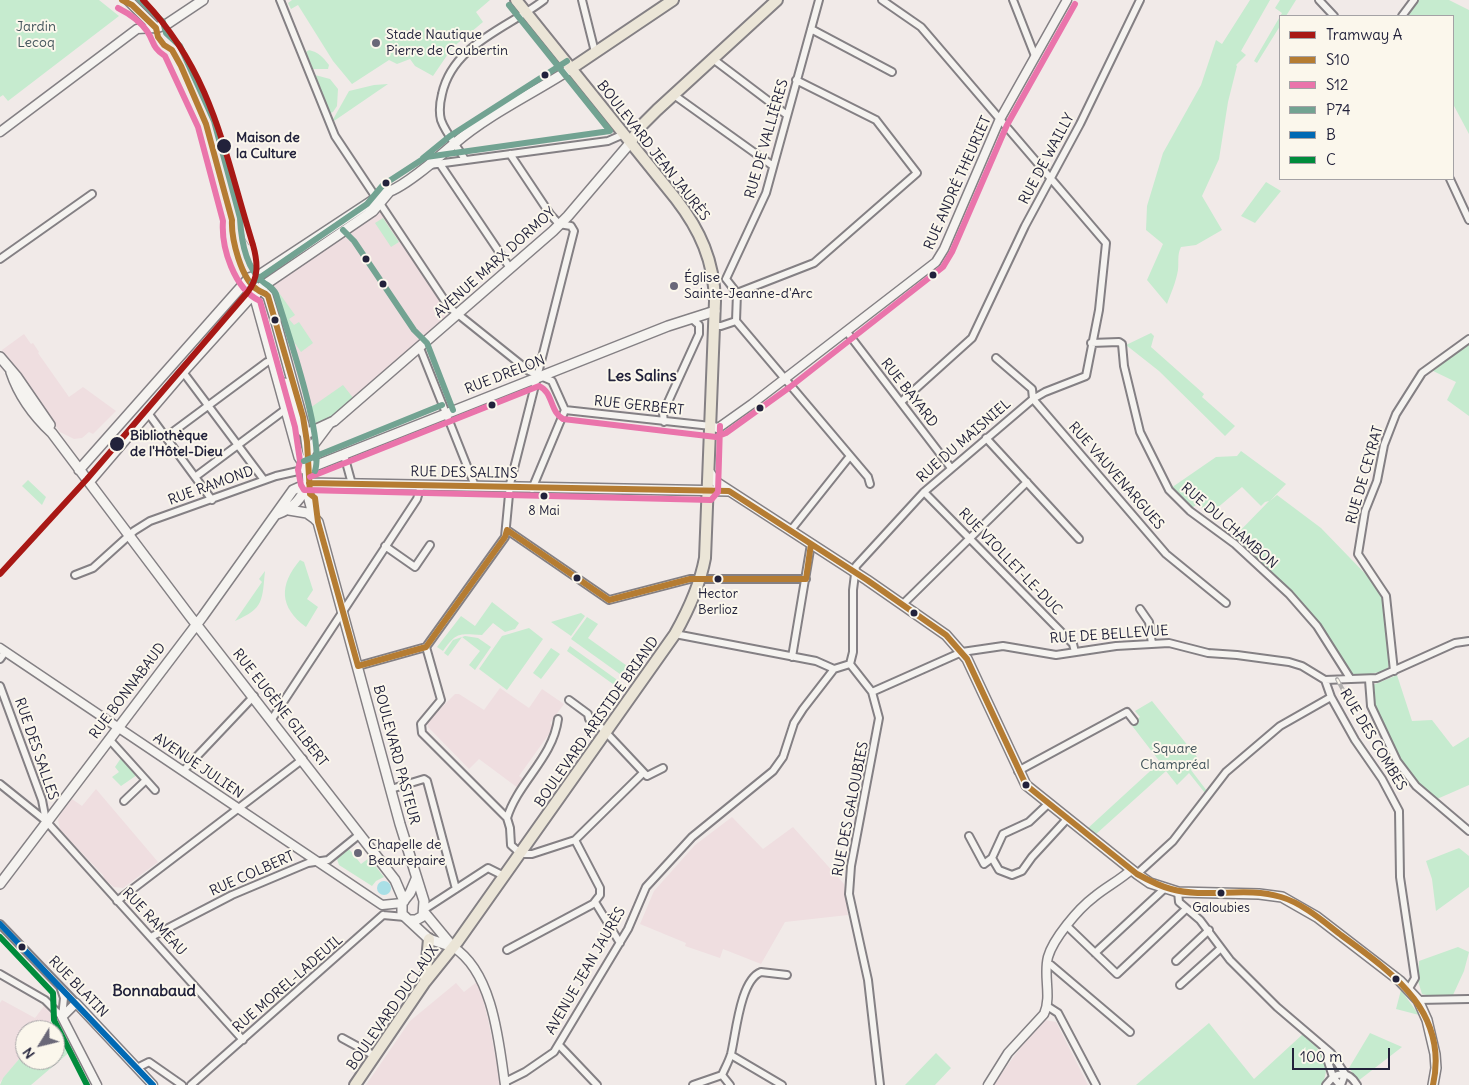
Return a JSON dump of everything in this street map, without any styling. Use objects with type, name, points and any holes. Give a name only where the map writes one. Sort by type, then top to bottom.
[{"type":"main road","points":[[122,0],[130,2],[156,28],[167,24],[203,0]]},
{"type":"main road","name":"BOULEVARD JEAN JAURÈS","points":[[516,0],[624,134],[688,209],[705,245],[714,279],[715,310],[709,491]]},
{"type":"main road","points":[[79,470],[253,284],[378,201],[429,165],[455,143],[673,0]]},
{"type":"main road","name":"AVENUE MARX DORMOY","points":[[308,452],[330,424],[420,348],[568,216],[631,142],[639,128],[777,0]]},
{"type":"main road","name":"AVENUE MARX DORMOY","points":[[624,134],[639,128]]},
{"type":"main road","points":[[89,482],[183,372],[261,274],[378,201]]},
{"type":"main road","name":"BOULEVARD PASTEUR","points":[[253,284],[300,460],[307,469]]},
{"type":"main road","name":"BOULEVARD PASTEUR","points":[[253,284],[268,296],[306,434],[310,462],[307,469],[308,483],[310,494],[315,498],[316,520],[343,610],[424,908],[453,947]]},
{"type":"main road","name":"RUE DRELON","points":[[307,469],[445,412],[715,310]]},
{"type":"main road","name":"RUE EUGÈNE GILBERT","points":[[0,358],[11,372],[16,388],[39,421],[52,433],[128,535],[303,759],[395,880],[404,900]]},
{"type":"main road","name":"BOULEVARD PASTEUR","points":[[273,360],[282,374],[297,425],[302,433],[306,434]]},
{"type":"main road","name":"AVENUE MARX DORMOY","points":[[306,434],[330,424]]},
{"type":"main road","points":[[710,472],[716,482],[856,572],[946,636],[962,652],[1018,771],[1030,789],[1134,872],[1164,889],[1178,892],[1259,894],[1289,900],[1317,918],[1408,990],[1418,1000],[1426,1020],[1435,1054],[1436,1068],[1433,1085]]},
{"type":"main road","points":[[277,514],[288,510],[301,499],[308,483]]},
{"type":"main road","name":"RUE DES SALINS","points":[[308,483],[709,491]]},
{"type":"main road","name":"RUE BONNABAUD","points":[[0,884],[197,624],[293,490],[308,483]]},
{"type":"main road","points":[[709,491],[729,491]]},
{"type":"main road","name":"BOULEVARD ARISTIDE BRIAND","points":[[453,947],[521,854],[602,729],[676,634],[700,580],[706,548],[709,491]]},
{"type":"main road","points":[[288,510],[307,513],[316,520]]},
{"type":"main road","points":[[416,879],[404,900],[401,911],[428,939],[453,947]]},
{"type":"main road","points":[[404,900],[419,898],[424,908],[420,918],[407,918]]},
{"type":"main road","points":[[425,982],[428,939]]},
{"type":"main road","name":"BOULEVARD DUCLAUX","points":[[355,1085],[425,982],[453,947]]},
{"type":"street","points":[[280,0],[301,47],[335,136],[442,298],[458,314],[538,377],[547,378],[552,381],[565,410],[532,488]]},
{"type":"street","points":[[465,160],[441,119],[440,107],[443,86],[450,70],[475,46],[544,0]]},
{"type":"street","points":[[582,0],[595,52]]},
{"type":"street","name":"RUE DE VALLIÈRES","points":[[726,279],[762,203],[819,0]]},
{"type":"street","points":[[882,0],[920,27],[1106,242],[1099,310],[1091,343]]},
{"type":"street","points":[[1013,0],[1035,56]]},
{"type":"street","name":"RUE ANDRÉ THEURIET","points":[[711,426],[717,428],[721,426],[785,380],[938,259],[1000,119],[1067,0]]},
{"type":"street","name":"RUE DE WAILLY","points":[[901,402],[969,342],[1025,226],[1052,178],[1140,0]]},
{"type":"street","points":[[1319,0],[1333,15]]},
{"type":"street","points":[[1403,15],[1414,0]]},
{"type":"street","points":[[0,132],[138,29],[156,28]]},
{"type":"street","points":[[811,29],[892,72]]},
{"type":"street","points":[[713,59],[787,115]]},
{"type":"street","points":[[737,293],[814,263],[917,173],[876,120],[796,80]]},
{"type":"street","points":[[674,95],[773,166]]},
{"type":"street","points":[[429,165],[608,141],[624,134]]},
{"type":"street","points":[[510,154],[550,214],[559,224],[571,226]]},
{"type":"street","points":[[450,176],[453,162]]},
{"type":"street","points":[[440,164],[450,176],[510,268]]},
{"type":"street","points":[[1450,180],[1469,220]]},
{"type":"street","points":[[1,255],[92,194]]},
{"type":"street","points":[[358,666],[426,647],[505,538],[510,487],[573,238],[574,231],[568,216]]},
{"type":"street","points":[[714,279],[721,277],[726,279],[737,293],[736,321],[868,477],[870,484]]},
{"type":"street","points":[[664,422],[663,413],[699,334],[699,325],[691,318]]},
{"type":"street","points":[[715,326],[736,321]]},
{"type":"street","name":"RUE BAYARD","points":[[847,332],[951,468]]},
{"type":"street","name":"RUE DE CEYRAT","points":[[1394,671],[1386,596],[1358,554],[1365,512],[1377,481],[1384,445],[1396,414],[1414,383],[1426,369],[1469,339]]},
{"type":"street","name":"RUE DU CHAMBON","points":[[1091,343],[1119,342],[1122,344],[1124,366],[1140,432],[1169,490],[1190,511],[1235,544],[1289,594],[1318,626],[1350,678]]},
{"type":"street","name":"RUE DU MAISNIEL","points":[[856,572],[856,566],[924,492],[986,438],[1033,399],[1045,392],[1086,376],[1091,343]]},
{"type":"street","points":[[420,348],[475,486]]},
{"type":"street","name":"RUE VAUVENARGUES","points":[[996,358],[1032,389],[1033,399],[1166,554],[1226,603]]},
{"type":"street","points":[[166,438],[267,362],[273,360]]},
{"type":"street","points":[[183,372],[264,480]]},
{"type":"street","points":[[195,477],[286,409]]},
{"type":"street","name":"RUE GERBERT","points":[[565,410],[711,426]]},
{"type":"street","points":[[148,413],[212,500]]},
{"type":"street","points":[[986,438],[1079,538]]},
{"type":"street","points":[[344,455],[352,484]]},
{"type":"street","points":[[791,530],[850,456]]},
{"type":"street","name":"RUE RAMOND","points":[[75,575],[93,568],[128,535],[150,521],[264,480],[307,469]]},
{"type":"street","points":[[902,604],[1026,482]]},
{"type":"street","points":[[272,719],[417,499],[421,485]]},
{"type":"street","name":"RUE VIOLLET-LE-DUC","points":[[924,492],[1073,644],[1075,652]]},
{"type":"street","points":[[507,530],[609,600],[686,580],[806,579]]},
{"type":"street","points":[[792,657],[811,544]]},
{"type":"street","points":[[385,546],[415,568],[430,545]]},
{"type":"street","points":[[676,634],[819,662],[834,669],[850,664],[853,652],[853,590],[856,572]]},
{"type":"street","points":[[1140,609],[1149,622],[1152,644]]},
{"type":"street","points":[[1325,680],[1350,678],[1369,680],[1394,671],[1455,643],[1469,642]]},
{"type":"street","name":"RUE DE BELLEVUE","points":[[872,692],[962,652],[1003,646],[1046,654],[1169,643],[1204,653],[1289,662],[1308,669],[1325,680]]},
{"type":"street","points":[[426,647],[440,700],[420,728],[507,818],[510,828],[511,845],[521,854],[532,854],[575,840],[644,773]]},
{"type":"street","points":[[0,659],[2,650]]},
{"type":"street","name":"AVENUE JULIEN","points":[[2,650],[184,770],[382,905]]},
{"type":"street","name":"RUE DES GALOUBIES","points":[[850,664],[872,692],[879,718],[878,732],[851,866],[849,894],[868,980],[880,1085]]},
{"type":"street","name":"AVENUE JEAN JAURÈS","points":[[505,1084],[548,1058],[559,1045],[620,944],[646,887],[692,837],[773,771],[783,757],[798,716],[834,669]]},
{"type":"street","name":"RUE DES COMBES","points":[[1325,680],[1331,697],[1355,740],[1382,779],[1399,810],[1400,877],[1415,978],[1408,990]]},
{"type":"street","points":[[1369,680],[1371,706],[1397,761],[1416,786],[1469,831]]},
{"type":"street","name":"RUE DES SALLES","points":[[0,686],[43,802],[46,821]]},
{"type":"street","points":[[184,770],[254,696]]},
{"type":"street","points":[[988,1085],[1008,1053],[1040,1019],[1047,1006],[1047,964],[1052,946],[1067,926],[1092,898],[1134,872],[1173,841],[1226,772],[1274,731],[1331,697]]},
{"type":"street","points":[[569,700],[588,714],[589,719]]},
{"type":"street","points":[[1018,771],[1127,712],[1134,720]]},
{"type":"street","points":[[507,818],[511,804],[548,749],[558,719]]},
{"type":"street","points":[[602,729],[644,773],[650,776],[662,768]]},
{"type":"street","points":[[108,740],[155,790]]},
{"type":"street","points":[[117,901],[303,759]]},
{"type":"street","points":[[392,789],[424,779],[427,781],[456,889]]},
{"type":"street","points":[[124,801],[146,780]]},
{"type":"street","name":"RUE RAMEAU","points":[[0,784],[46,821],[243,1040]]},
{"type":"street","points":[[28,808],[43,802]]},
{"type":"street","points":[[969,836],[984,864],[992,858],[1003,834],[1029,822],[1048,804]]},
{"type":"street","points":[[992,858],[999,870],[1006,874],[1017,874],[1022,871],[1032,857],[1067,819]]},
{"type":"street","name":"RUE COLBERT","points":[[151,937],[232,895],[308,863],[328,860],[360,834]]},
{"type":"street","points":[[507,950],[595,902],[600,895],[600,888],[575,840]]},
{"type":"street","points":[[424,908],[488,868],[504,876]]},
{"type":"street","points":[[1095,953],[1164,889]]},
{"type":"street","points":[[1178,892],[1179,902],[1209,930],[1221,948],[1278,1007],[1331,1053],[1345,1074],[1352,1077],[1357,1085]]},
{"type":"street","points":[[404,900],[382,905],[383,916],[407,918]]},
{"type":"street","points":[[595,902],[620,944]]},
{"type":"street","points":[[1067,926],[1117,974],[1186,909]]},
{"type":"street","name":"RUE MOREL-LADEUIL","points":[[191,1085],[383,916]]},
{"type":"street","name":"RUE BLATIN","points":[[0,924],[153,1085]]},
{"type":"street","points":[[1176,961],[1209,930]]},
{"type":"street","points":[[453,947],[475,966],[482,980],[492,1014],[505,1084]]},
{"type":"street","points":[[1180,985],[1221,948]]},
{"type":"street","points":[[1047,964],[1051,965],[1130,1032]]},
{"type":"street","points":[[693,1085],[722,1076],[731,1055],[736,1021],[752,979],[761,972],[787,974]]},
{"type":"street","points":[[0,974],[45,1000],[62,1017],[97,1085]]},
{"type":"street","points":[[61,988],[64,998],[62,1017]]},
{"type":"street","points":[[1418,1000],[1469,999]]},
{"type":"street","points":[[62,1017],[76,1003]]},
{"type":"street","points":[[1047,1006],[1058,1013],[1096,1085]]},
{"type":"street","points":[[342,1038],[375,1056]]},
{"type":"street","points":[[559,1045],[596,1085]]},
{"type":"street","points":[[1323,1048],[1333,1077],[1341,1085],[1345,1074]]},
{"type":"street","points":[[731,1055],[782,1085]]},
{"type":"street","points":[[137,1068],[149,1062],[182,1085]]},
{"type":"street","points":[[1326,1085],[1333,1077],[1345,1074]]},
{"type":"street","points":[[722,1076],[730,1085]]},
{"type":"shaded area","points":[[380,211],[449,316],[336,417],[312,427],[272,291],[273,284]]},
{"type":"shaded area","points":[[24,334],[31,344],[33,343],[69,397],[83,387],[116,411],[93,434],[89,432],[82,438],[74,439],[60,432],[2,350]]},
{"type":"shaded area","points":[[500,688],[529,708],[542,689],[564,704],[550,723],[554,727],[519,776],[524,779],[518,788],[479,759],[469,769],[428,727],[427,722],[455,694],[459,694],[484,710]]},
{"type":"shaded area","points":[[96,789],[158,862],[123,888],[114,887],[105,880],[103,875],[60,830],[58,820],[62,810],[72,799],[82,806]]},
{"type":"shaded area","points":[[732,817],[763,849],[793,827],[844,884],[848,915],[785,922],[761,964],[723,949],[720,958],[685,946],[686,943],[640,924],[654,891],[695,845]]},
{"type":"shaded area","points":[[478,981],[488,1019],[501,1085],[366,1085],[410,1021],[456,983],[464,992]]},
{"type":"shaded area","points":[[2,1000],[35,1018],[44,1006],[54,1017],[52,1020],[15,1020],[15,1064],[0,1082],[0,1003]]},
{"type":"shaded area","points":[[1045,1020],[1056,1022],[1088,1085],[993,1085],[1021,1047]]},
{"type":"green space","name":"Jardin Lecoq","points":[[0,0],[99,0],[119,16],[8,101],[3,95],[0,97]]},
{"type":"green space","name":"Stade Nautique Pierre de Coubertin","points":[[292,0],[490,0],[476,12],[483,22],[452,48],[433,76],[415,66],[410,59],[397,64],[389,60],[352,84],[333,61],[298,5],[291,9],[288,3]]},
{"type":"green space","points":[[1250,0],[1270,0],[1241,51],[1246,55],[1236,65],[1219,159],[1202,196],[1222,230],[1196,245],[1181,247],[1177,274],[1167,304],[1147,280],[1163,244],[1146,230],[1147,206],[1163,153],[1201,85],[1216,40],[1222,44]]},
{"type":"green space","points":[[1280,0],[1296,0],[1287,15],[1281,15],[1282,13],[1275,8]]},
{"type":"green space","points":[[1414,0],[1449,0],[1469,10],[1469,134],[1454,106],[1454,15],[1403,15]]},
{"type":"green space","points":[[1279,18],[1279,28],[1257,63],[1254,61]]},
{"type":"green space","points":[[309,50],[322,57],[329,65],[328,69],[313,69],[306,52]]},
{"type":"green space","points":[[315,75],[330,79],[338,89],[337,106],[333,112],[328,114]]},
{"type":"green space","points":[[388,84],[331,123],[349,91]]},
{"type":"green space","points":[[1266,182],[1281,191],[1255,223],[1241,216]]},
{"type":"green space","points":[[383,218],[399,242],[391,247],[375,223]]},
{"type":"green space","points":[[277,290],[295,315],[289,319],[294,325],[299,322],[313,343],[301,352],[287,332]]},
{"type":"green space","points":[[1151,333],[1154,336],[1151,347],[1204,394],[1202,397],[1235,426],[1225,436],[1159,371],[1126,345]]},
{"type":"green space","points":[[1469,342],[1469,416],[1447,400],[1456,382],[1431,370]]},
{"type":"green space","points":[[343,385],[354,399],[336,415],[318,424],[313,421],[310,408]]},
{"type":"green space","points":[[1241,451],[1286,484],[1270,501],[1277,495],[1321,528],[1379,588],[1387,626],[1389,666],[1385,671],[1353,677],[1349,674],[1338,654],[1312,618],[1235,536],[1269,501],[1261,506],[1242,487],[1210,514],[1197,504],[1191,509],[1171,488],[1216,457],[1237,456]]},
{"type":"green space","points":[[28,480],[46,497],[42,505],[22,486]]},
{"type":"green space","points":[[300,560],[304,562],[313,590],[307,599],[318,607],[306,627],[291,612],[285,595],[288,578]]},
{"type":"green space","points":[[265,571],[260,602],[252,612],[235,621],[262,582],[259,579]]},
{"type":"green space","points":[[492,602],[519,623],[515,629],[505,632],[493,623],[482,635],[460,635],[452,640],[443,651],[437,647],[461,616],[475,626]]},
{"type":"green space","points":[[581,613],[585,616],[571,636],[551,622]]},
{"type":"green space","points":[[587,617],[598,624],[588,638],[637,673],[631,682],[571,639]]},
{"type":"green space","points":[[529,628],[543,639],[507,690],[479,669],[502,636]]},
{"type":"green space","points":[[462,637],[448,656],[444,653],[453,640]]},
{"type":"green space","points":[[462,637],[478,638],[491,647],[475,670],[469,665],[480,651]]},
{"type":"green space","points":[[570,646],[627,687],[624,692],[567,651]]},
{"type":"green space","points":[[551,648],[560,654],[541,679],[533,673]]},
{"type":"green space","points":[[1397,675],[1412,721],[1432,720],[1453,747],[1469,737],[1469,785],[1437,799],[1407,772],[1373,705],[1373,685]]},
{"type":"green space","name":"Square Champréal","points":[[1152,701],[1197,757],[1191,770],[1207,791],[1205,793],[1189,773],[1177,785],[1166,771],[1095,835],[1087,829],[1160,762],[1130,723],[1140,717],[1135,711]]},
{"type":"green space","points":[[121,758],[137,775],[121,786],[112,777],[119,772],[115,767]]},
{"type":"green space","points":[[1459,848],[1469,856],[1469,887],[1436,911],[1432,879],[1426,861]]},
{"type":"green space","points":[[349,849],[361,864],[369,858],[384,877],[376,881],[372,886],[339,865],[337,859]]},
{"type":"green space","points":[[1458,947],[1469,952],[1464,971],[1453,995],[1435,997],[1422,994],[1418,981],[1419,961]]},
{"type":"green space","points":[[1401,990],[1419,1015],[1396,1009]]},
{"type":"green space","points":[[1209,1023],[1254,1079],[1303,1034],[1323,1056],[1326,1069],[1322,1085],[1136,1085]]},
{"type":"green space","points":[[1370,1033],[1402,1047],[1358,1081],[1349,1068]]},
{"type":"green space","points":[[65,1037],[72,1050],[65,1056]]},
{"type":"green space","points":[[936,1053],[951,1068],[935,1085],[905,1085]]},
{"type":"green space","points":[[15,1064],[15,1070],[49,1070],[31,1085],[0,1085],[3,1078]]},
{"type":"water","points":[[381,881],[387,881],[391,888],[387,895],[381,895],[377,891],[377,885]]},
{"type":"tram line","name":"A","points":[[0,574],[87,479],[247,293],[254,282],[256,258],[253,245],[213,115],[201,85],[186,56],[167,28],[143,0]]},
{"type":"tram line","points":[[234,192],[233,198],[245,239],[249,245]]},
{"type":"railway","points":[[1337,679],[1343,690]]},
{"type":"transit line","name":"S10","points":[[122,0],[132,5],[156,28],[158,37],[164,45],[172,50],[181,66],[206,124],[232,220],[233,237],[238,258],[252,285],[268,296],[303,417],[307,442],[310,494],[315,498],[318,522],[358,666],[426,647],[505,537],[507,530],[609,600],[690,579],[806,579],[811,544]]},
{"type":"transit line","name":"P74","points":[[140,0],[163,22],[166,33],[180,46],[214,121],[240,218],[245,252],[256,275],[273,289],[276,294],[296,358],[315,435],[317,456],[315,471]]},
{"type":"transit line","name":"S12","points":[[310,477],[539,386],[547,393],[556,412],[563,419],[716,437],[726,433],[790,387],[943,267],[952,252],[1007,125],[1075,4]]},
{"type":"transit line","name":"P74","points":[[252,283],[367,204],[383,185],[426,157],[610,131],[509,5]]},
{"type":"transit line","name":"S12","points":[[118,8],[141,24],[155,47],[165,56],[198,127],[223,221],[224,243],[227,255],[236,277],[243,287],[260,301],[295,427],[300,461],[298,470],[304,490],[711,500],[718,492],[720,426]]},
{"type":"transit line","name":"P74","points":[[423,158],[450,136],[567,61]]},
{"type":"transit line","name":"P74","points":[[343,230],[354,241],[414,330],[427,343],[453,410]]},
{"type":"transit line","name":"P74","points":[[304,461],[442,405]]},
{"type":"transit line","name":"S10","points":[[309,483],[729,491],[867,580],[946,635],[967,659],[1026,785],[1137,874],[1162,886],[1185,892],[1254,893],[1281,897],[1312,913],[1380,964],[1397,980],[1425,1015],[1433,1036],[1436,1059],[1433,1085]]},
{"type":"transit line","name":"B","points":[[0,924],[153,1085]]},
{"type":"transit line","name":"C","points":[[0,937],[53,993],[54,1020],[87,1085]]},
{"type":"place","name":"Stade Nautique Pierre de Coubertin","points":[[376,43]]},
{"type":"place","name":"Maison de la Culture","points":[[224,146]]},
{"type":"place","name":"Église Sainte-Jeanne-d'Arc","points":[[674,286]]},
{"type":"place","name":"Bibliothèque de l'Hôtel-Dieu","points":[[117,444]]},
{"type":"place","name":"8 Mai","points":[[544,496]]},
{"type":"place","name":"Hector Berlioz","points":[[718,579]]},
{"type":"place","name":"Chapelle de Beaurepaire","points":[[358,853]]},
{"type":"place","name":"Galoubies","points":[[1221,893]]},
{"type":"district","name":"Les Salins","points":[[642,376]]},
{"type":"district","name":"Bonnabaud","points":[[154,991]]}]
